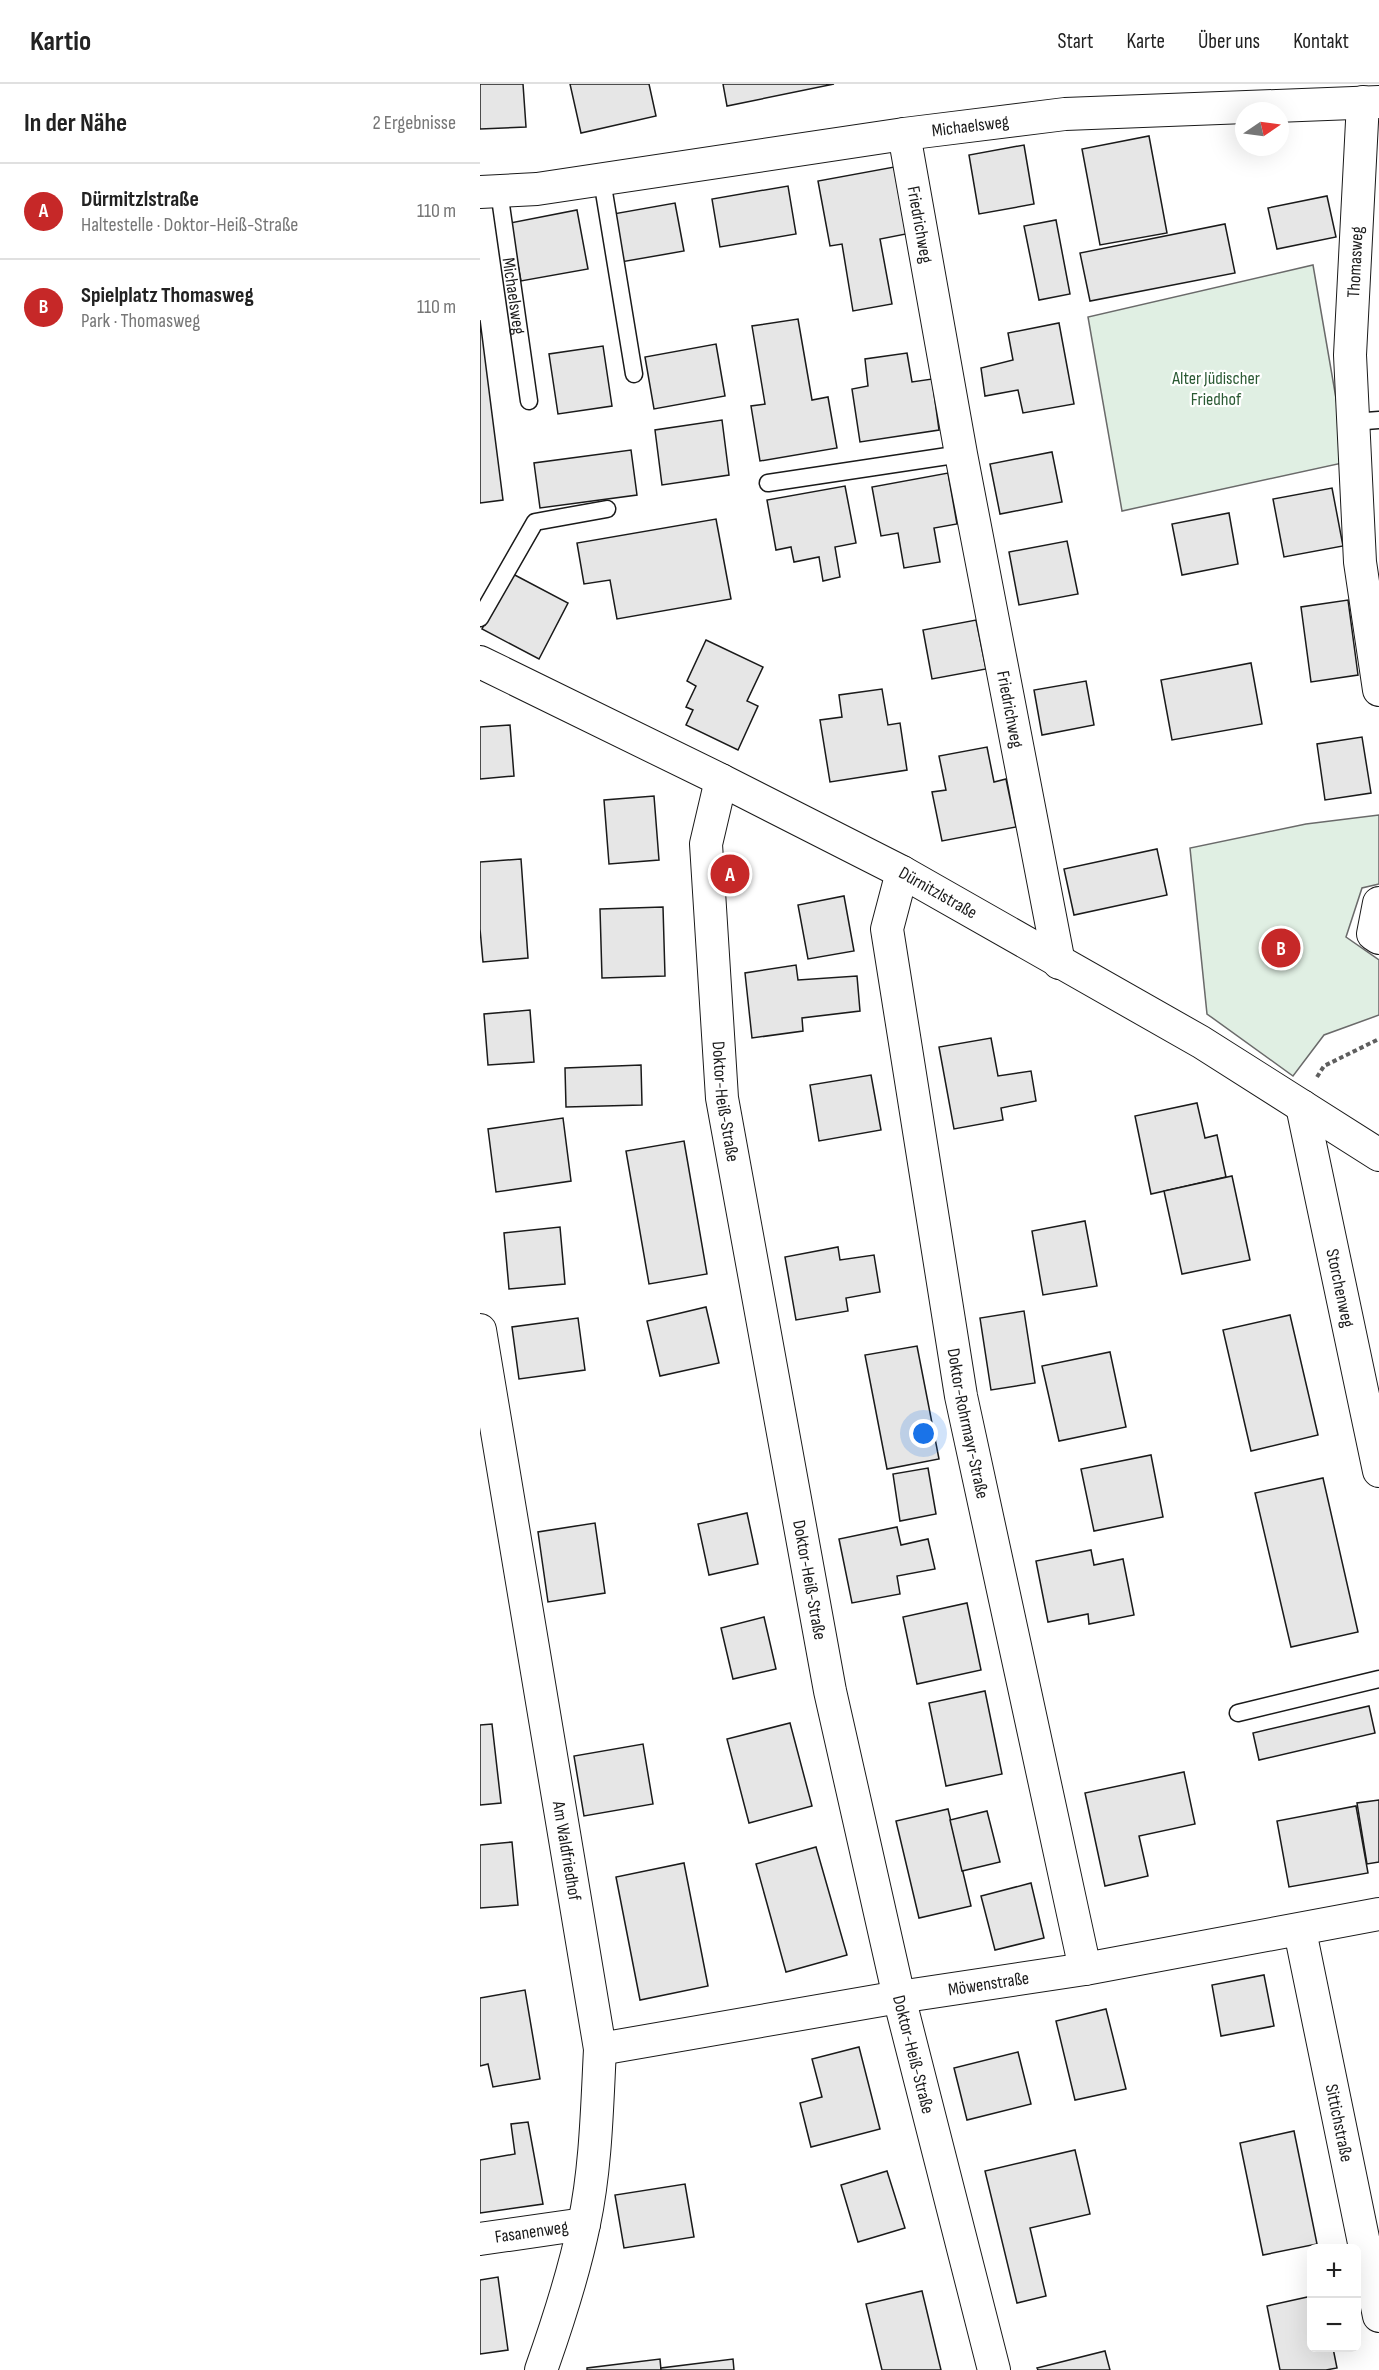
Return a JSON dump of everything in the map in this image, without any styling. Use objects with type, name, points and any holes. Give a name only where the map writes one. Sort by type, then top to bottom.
[{"type":"street","name":"Michaelsweg","points":[[489,191],[537,189],[904,134],[1065,114],[1357,98]]},
{"type":"street","name":"Thomasweg","points":[[1357,98],[1350,355],[1366,421],[1368,520],[1360,562],[1379,690]]},
{"type":"street","name":"Friedrichweg","points":[[904,134],[961,454],[1059,963]]},
{"type":"street","name":"Dürnitzlstraße","points":[[480,662],[722,780],[902,872],[1201,1042],[1379,1155]]},
{"type":"street","name":"Doktor-Heiß-Straße","points":[[722,780],[706,844],[722,1098],[830,1691],[899,1997],[994,2370]]},
{"type":"street","name":"Doktor-Rohrmayr-Straße","points":[[902,872],[887,929],[961,1396],[1084,1969]]},
{"type":"street","points":[[1379,903],[1373,934],[1379,938]]},
{"type":"street","name":"Storchenweg","points":[[1302,1106],[1379,1471]]},
{"type":"street","name":"Am Waldfriedhof","points":[[480,1330],[600,2049],[595,2136],[584,2224],[556,2328],[541,2370]]},
{"type":"street","name":"Möwenstraße","points":[[600,2049],[899,1997],[1084,1969],[1379,1914]]},
{"type":"street","name":"Sittichstraße","points":[[1300,1930],[1379,2316]]},
{"type":"street","name":"Fasanenweg","points":[[480,2239],[584,2224]]},
{"type":"lane","points":[[602,180],[634,374]]},
{"type":"lane","name":"Michaelsweg","points":[[489,191],[529,401]]},
{"type":"lane","points":[[768,483],[961,454]]},
{"type":"lane","points":[[480,618],[535,522],[607,509]]},
{"type":"lane","points":[[1238,1713],[1379,1679]]},
{"type":"path","points":[[1302,1106],[1324,1065],[1379,1039]]},
{"type":"green space","name":"Alter Jüdischer Friedhof","points":[[1313,265],[1347,462],[1122,511],[1088,317]]},
{"type":"green space","points":[[1379,815],[1379,884],[1362,888],[1346,937],[1379,960],[1379,1015],[1324,1035],[1293,1076],[1207,1014],[1190,848],[1306,824]]},
{"type":"building","points":[[480,84],[523,84],[526,127],[480,129]]},
{"type":"building","points":[[570,84],[649,84],[656,116],[581,133]]},
{"type":"building","points":[[723,84],[834,84],[727,106]]},
{"type":"building","points":[[1149,136],[1167,233],[1100,245],[1082,149]]},
{"type":"building","points":[[1024,145],[1034,204],[979,214],[969,155]]},
{"type":"building","points":[[894,167],[906,234],[880,239],[892,304],[853,311],[842,244],[830,246],[818,181]]},
{"type":"building","points":[[788,186],[796,234],[720,247],[712,199]]},
{"type":"building","points":[[1327,196],[1336,237],[1277,249],[1268,208]]},
{"type":"building","points":[[675,203],[684,251],[621,262],[613,214]]},
{"type":"building","points":[[577,210],[588,269],[521,281],[510,223]]},
{"type":"building","points":[[1056,220],[1070,294],[1039,300],[1024,226]]},
{"type":"building","points":[[1225,224],[1235,273],[1090,301],[1080,253]]},
{"type":"building","points":[[798,319],[812,400],[828,397],[837,448],[760,461],[751,406],[765,404],[752,326]]},
{"type":"building","points":[[480,320],[503,500],[480,503]]},
{"type":"building","points":[[1059,323],[1074,404],[1023,413],[1018,390],[985,396],[981,368],[1013,360],[1008,333]]},
{"type":"building","points":[[716,344],[725,396],[654,409],[645,357]]},
{"type":"building","points":[[603,346],[612,406],[558,414],[549,354]]},
{"type":"building","points":[[907,353],[912,382],[932,379],[939,430],[860,442],[852,389],[868,386],[865,359]]},
{"type":"building","points":[[722,420],[729,475],[662,485],[655,430]]},
{"type":"building","points":[[631,450],[637,495],[540,508],[534,463]]},
{"type":"building","points":[[1052,452],[1062,502],[1000,514],[990,464]]},
{"type":"building","points":[[948,473],[957,524],[934,528],[940,562],[904,568],[898,533],[881,536],[872,487]]},
{"type":"building","points":[[845,486],[856,543],[835,547],[840,577],[823,581],[819,557],[794,562],[791,547],[776,550],[767,500]]},
{"type":"building","points":[[1332,488],[1343,546],[1284,557],[1273,499]]},
{"type":"building","points":[[1229,513],[1238,564],[1182,575],[1172,524]]},
{"type":"building","points":[[716,519],[731,599],[617,619],[610,580],[584,584],[577,543]]},
{"type":"building","points":[[1067,541],[1078,594],[1019,605],[1009,552]]},
{"type":"building","points":[[511,573],[568,603],[539,659],[482,629]]},
{"type":"building","points":[[1348,600],[1358,675],[1311,682],[1301,607]]},
{"type":"building","points":[[976,620],[986,669],[932,679],[923,630]]},
{"type":"building","points":[[706,640],[763,667],[747,701],[758,706],[738,750],[686,725],[693,710],[686,707],[696,686],[687,681]]},
{"type":"building","points":[[1251,663],[1262,724],[1172,740],[1161,680]]},
{"type":"building","points":[[1086,681],[1094,725],[1042,735],[1034,690]]},
{"type":"building","points":[[882,689],[888,725],[900,723],[907,770],[830,782],[820,720],[842,717],[839,695]]},
{"type":"building","points":[[510,725],[514,776],[480,779],[480,727]]},
{"type":"building","points":[[1362,737],[1371,793],[1325,800],[1317,744]]},
{"type":"building","points":[[987,747],[994,782],[1006,779],[1016,827],[942,841],[932,792],[946,790],[939,756]]},
{"type":"building","points":[[654,796],[659,860],[609,864],[604,800]]},
{"type":"building","points":[[1157,849],[1167,895],[1074,915],[1064,869]]},
{"type":"building","points":[[521,859],[528,958],[483,962],[480,929],[480,862]]},
{"type":"building","points":[[844,896],[854,951],[808,959],[798,905]]},
{"type":"building","points":[[663,907],[665,976],[602,978],[600,909]]},
{"type":"building","points":[[796,965],[798,980],[857,976],[860,1011],[802,1018],[803,1031],[752,1038],[745,973]]},
{"type":"building","points":[[530,1010],[534,1062],[488,1065],[484,1014]]},
{"type":"building","points":[[991,1038],[998,1076],[1031,1071],[1036,1101],[1001,1108],[1003,1120],[954,1129],[939,1047]]},
{"type":"building","points":[[641,1065],[642,1105],[566,1107],[565,1068]]},
{"type":"building","points":[[871,1075],[881,1130],[819,1141],[810,1085]]},
{"type":"building","points":[[1197,1103],[1205,1138],[1217,1135],[1226,1177],[1151,1194],[1135,1116]]},
{"type":"building","points":[[563,1118],[571,1181],[496,1192],[488,1129]]},
{"type":"building","points":[[684,1141],[707,1274],[649,1284],[626,1151]]},
{"type":"building","points":[[1232,1176],[1250,1260],[1182,1274],[1164,1191]]},
{"type":"building","points":[[1085,1221],[1097,1286],[1043,1295],[1032,1231]]},
{"type":"building","points":[[560,1227],[565,1284],[509,1289],[504,1233]]},
{"type":"building","points":[[838,1247],[840,1260],[874,1255],[880,1292],[846,1298],[848,1311],[796,1320],[785,1257]]},
{"type":"building","points":[[706,1307],[719,1363],[660,1376],[647,1321]]},
{"type":"building","points":[[1024,1311],[1035,1383],[991,1390],[980,1318]]},
{"type":"building","points":[[1290,1315],[1318,1435],[1251,1451],[1223,1330]]},
{"type":"building","points":[[578,1318],[585,1370],[519,1379],[512,1327]]},
{"type":"building","points":[[917,1346],[939,1459],[887,1469],[865,1355]]},
{"type":"building","points":[[1110,1352],[1126,1427],[1059,1441],[1042,1366]]},
{"type":"building","points":[[1151,1455],[1163,1517],[1094,1531],[1081,1469]]},
{"type":"building","points":[[928,1468],[936,1514],[900,1521],[893,1474]]},
{"type":"building","points":[[1323,1478],[1358,1632],[1291,1647],[1255,1493]]},
{"type":"building","points":[[747,1513],[758,1564],[709,1575],[698,1524]]},
{"type":"building","points":[[595,1523],[605,1593],[548,1602],[538,1532]]},
{"type":"building","points":[[897,1527],[901,1545],[928,1539],[935,1569],[897,1576],[900,1594],[852,1603],[839,1539]]},
{"type":"building","points":[[1091,1550],[1094,1565],[1123,1559],[1134,1615],[1089,1624],[1088,1614],[1048,1622],[1036,1561]]},
{"type":"building","points":[[967,1603],[981,1670],[917,1684],[903,1617]]},
{"type":"building","points":[[764,1617],[776,1669],[733,1679],[721,1628]]},
{"type":"building","points":[[985,1691],[1002,1774],[946,1786],[929,1703]]},
{"type":"building","points":[[1369,1706],[1375,1733],[1259,1760],[1253,1733]]},
{"type":"building","points":[[790,1723],[812,1806],[749,1823],[727,1739]]},
{"type":"building","points":[[492,1724],[501,1803],[480,1805],[480,1725]]},
{"type":"building","points":[[643,1744],[653,1804],[584,1816],[574,1756]]},
{"type":"building","points":[[1184,1772],[1195,1824],[1139,1836],[1148,1876],[1105,1886],[1085,1793]]},
{"type":"building","points":[[1379,1800],[1379,1862],[1367,1864],[1357,1803]]},
{"type":"building","points":[[1356,1806],[1368,1873],[1289,1887],[1277,1821]]},
{"type":"building","points":[[948,1809],[971,1906],[919,1918],[896,1821]]},
{"type":"building","points":[[987,1811],[1000,1862],[962,1871],[950,1820]]},
{"type":"building","points":[[512,1842],[518,1905],[480,1908],[480,1845]]},
{"type":"building","points":[[816,1847],[847,1955],[786,1972],[756,1864]]},
{"type":"building","points":[[684,1863],[708,1986],[640,2000],[616,1877]]},
{"type":"building","points":[[1031,1883],[1044,1938],[995,1950],[981,1896]]},
{"type":"building","points":[[1264,1975],[1274,2026],[1221,2036],[1212,1985]]},
{"type":"building","points":[[525,1990],[540,2079],[493,2087],[488,2064],[480,2066],[480,1998]]},
{"type":"building","points":[[1106,2009],[1126,2089],[1075,2100],[1056,2021]]},
{"type":"building","points":[[859,2047],[880,2129],[811,2147],[800,2103],[822,2097],[812,2059]]},
{"type":"building","points":[[1018,2052],[1031,2104],[967,2120],[954,2068]]},
{"type":"building","points":[[528,2122],[543,2204],[480,2213],[480,2160],[515,2154],[511,2124]]},
{"type":"building","points":[[1294,2131],[1317,2244],[1307,2244],[1307,2246],[1263,2255],[1240,2143]]},
{"type":"building","points":[[1075,2150],[1090,2214],[1030,2228],[1046,2296],[1017,2303],[985,2171]]},
{"type":"building","points":[[887,2171],[905,2228],[858,2242],[841,2185]]},
{"type":"building","points":[[685,2184],[694,2237],[624,2248],[615,2195]]},
{"type":"building","points":[[498,2277],[508,2350],[480,2354],[480,2280]]},
{"type":"building","points":[[922,2291],[941,2370],[882,2370],[866,2304]]},
{"type":"building","points":[[1307,2297],[1307,2352],[1334,2352],[1337,2368],[1280,2370],[1267,2306]]},
{"type":"building","points":[[1105,2351],[1110,2370],[1038,2370],[1037,2368]]},
{"type":"building","points":[[660,2359],[661,2370],[587,2370],[587,2368]]},
{"type":"building","points":[[733,2359],[734,2370],[661,2370],[661,2368]]},
{"type":"place","name":"Dürmitzlstraße","points":[[730,874]]},
{"type":"place","name":"Spielplatz Thomasweg","points":[[1281,948]]}]
